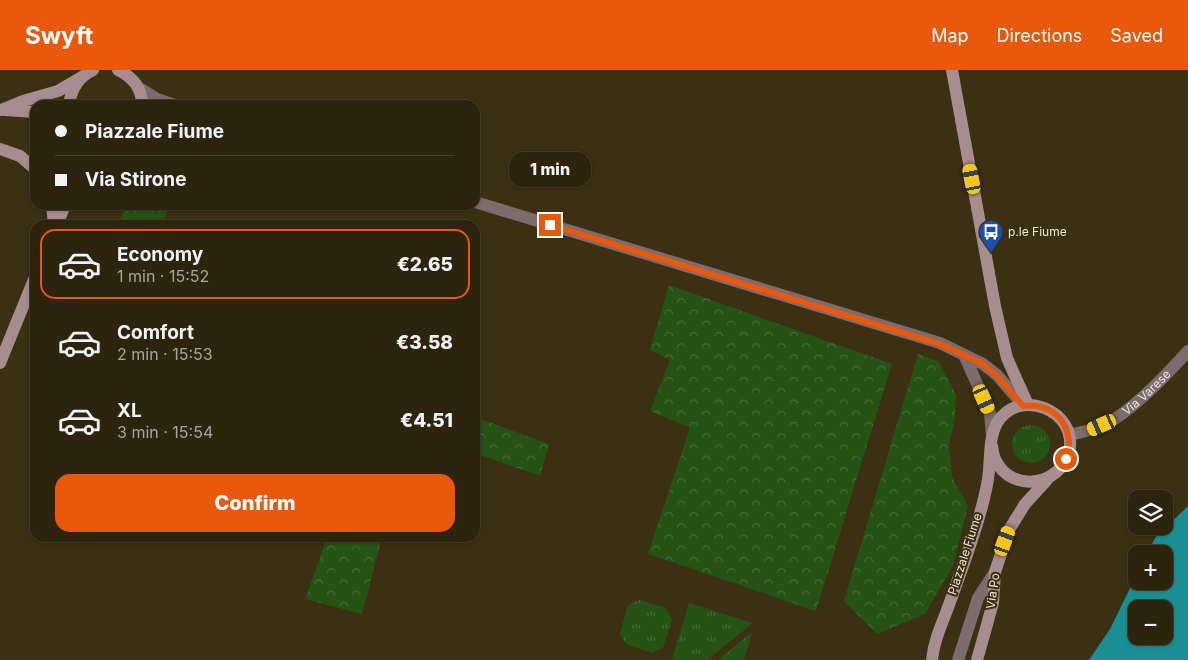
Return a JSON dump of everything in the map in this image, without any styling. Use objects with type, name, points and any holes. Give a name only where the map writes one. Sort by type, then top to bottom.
[{"type":"street","points":[[118,70],[126,74],[137,86],[160,100]]},
{"type":"street","points":[[134,70],[141,100]]},
{"type":"street","points":[[952,70],[995,306],[1007,358],[1026,405]]},
{"type":"street","points":[[70,100],[72,89],[89,72]]},
{"type":"street","points":[[0,110],[58,91],[89,72]]},
{"type":"street","points":[[0,110],[30,112]]},
{"type":"street","points":[[0,149],[20,156],[30,165]]},
{"type":"street","points":[[480,204],[915,336],[940,344],[983,364],[1026,405],[1042,406],[1063,421],[1069,436],[1066,459],[1051,477]]},
{"type":"street","points":[[0,363],[30,289]]},
{"type":"street","name":"Via Varese","points":[[1069,436],[1091,430],[1113,420],[1168,373],[1188,351]]},
{"type":"street","name":"Piazzale Fiume","points":[[965,357],[990,413],[992,442],[997,463],[1002,470],[1017,480],[1034,482],[1051,477]]},
{"type":"street","name":"Piazzale Fiume","points":[[932,660],[937,635],[955,588],[986,489],[992,442],[998,421],[1004,415],[1026,405]]},
{"type":"street","name":"Via Po","points":[[977,660],[993,603],[995,572],[1009,530],[1016,516],[1031,496],[1051,477]]},
{"type":"street","points":[[958,660],[978,598],[995,572]]},
{"type":"green space","points":[[124,210],[167,210],[164,220],[120,220]]},
{"type":"green space","points":[[669,285],[892,364],[816,611],[648,554],[690,428],[650,411],[670,360],[650,350]]},
{"type":"green space","points":[[918,354],[938,361],[956,394],[955,417],[949,446],[952,477],[968,506],[953,566],[925,614],[877,634],[844,601]]},
{"type":"green space","points":[[480,419],[549,444],[540,476],[480,455]]},
{"type":"green space","points":[[1031,425],[1044,431],[1050,444],[1044,457],[1031,463],[1018,457],[1012,444],[1018,431]]},
{"type":"green space","points":[[326,542],[381,542],[362,614],[305,599]]},
{"type":"green space","points":[[639,600],[666,608],[672,619],[663,648],[652,653],[626,644],[620,634],[628,605]]},
{"type":"green space","points":[[689,603],[753,623],[707,660],[672,660]]},
{"type":"green space","points":[[752,632],[744,660],[718,660]]},
{"type":"water","points":[[1188,506],[1188,660],[1089,660],[1110,629],[1129,590],[1173,590],[1173,545],[1152,545],[1158,535],[1173,535],[1173,521]]},
{"type":"place","name":"p.le Fiume","points":[[991,253]]},
{"type":"route","points":[[550,225],[940,344],[983,364],[997,376],[1023,406],[1032,404],[1042,406],[1057,415],[1063,421],[1069,436],[1069,452],[1066,459]]}]
